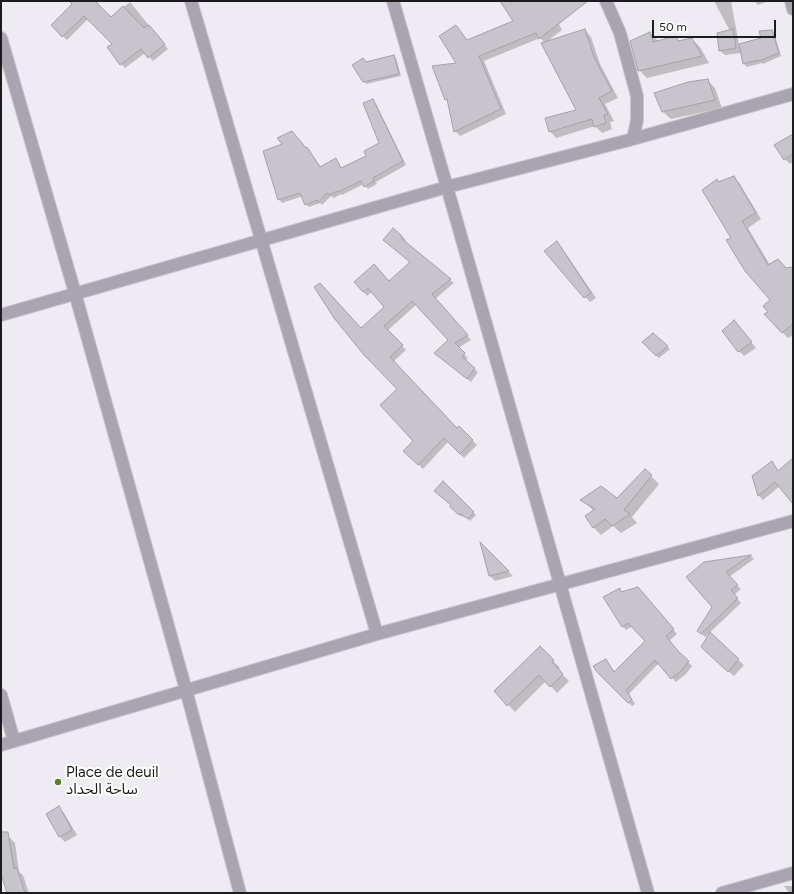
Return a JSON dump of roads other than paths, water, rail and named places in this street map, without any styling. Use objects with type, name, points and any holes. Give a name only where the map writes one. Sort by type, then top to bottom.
[{"type":"street","points":[[190,1],[377,634]]},
{"type":"street","points":[[393,1],[648,893]]},
{"type":"street","points":[[606,1],[620,33],[637,96],[637,120],[633,138]]},
{"type":"street","points":[[791,1],[793,9]]},
{"type":"street","points":[[1,38],[75,293],[186,690],[240,893]]},
{"type":"street","points":[[1,315],[447,187],[793,94]]},
{"type":"street","points":[[1,745],[377,634],[793,521]]},
{"type":"street","points":[[1,695],[14,741]]},
{"type":"street","points":[[722,893],[793,873]]},
{"type":"place","name":"Place de deuil ساحة الحداد","points":[[58,782]]}]
